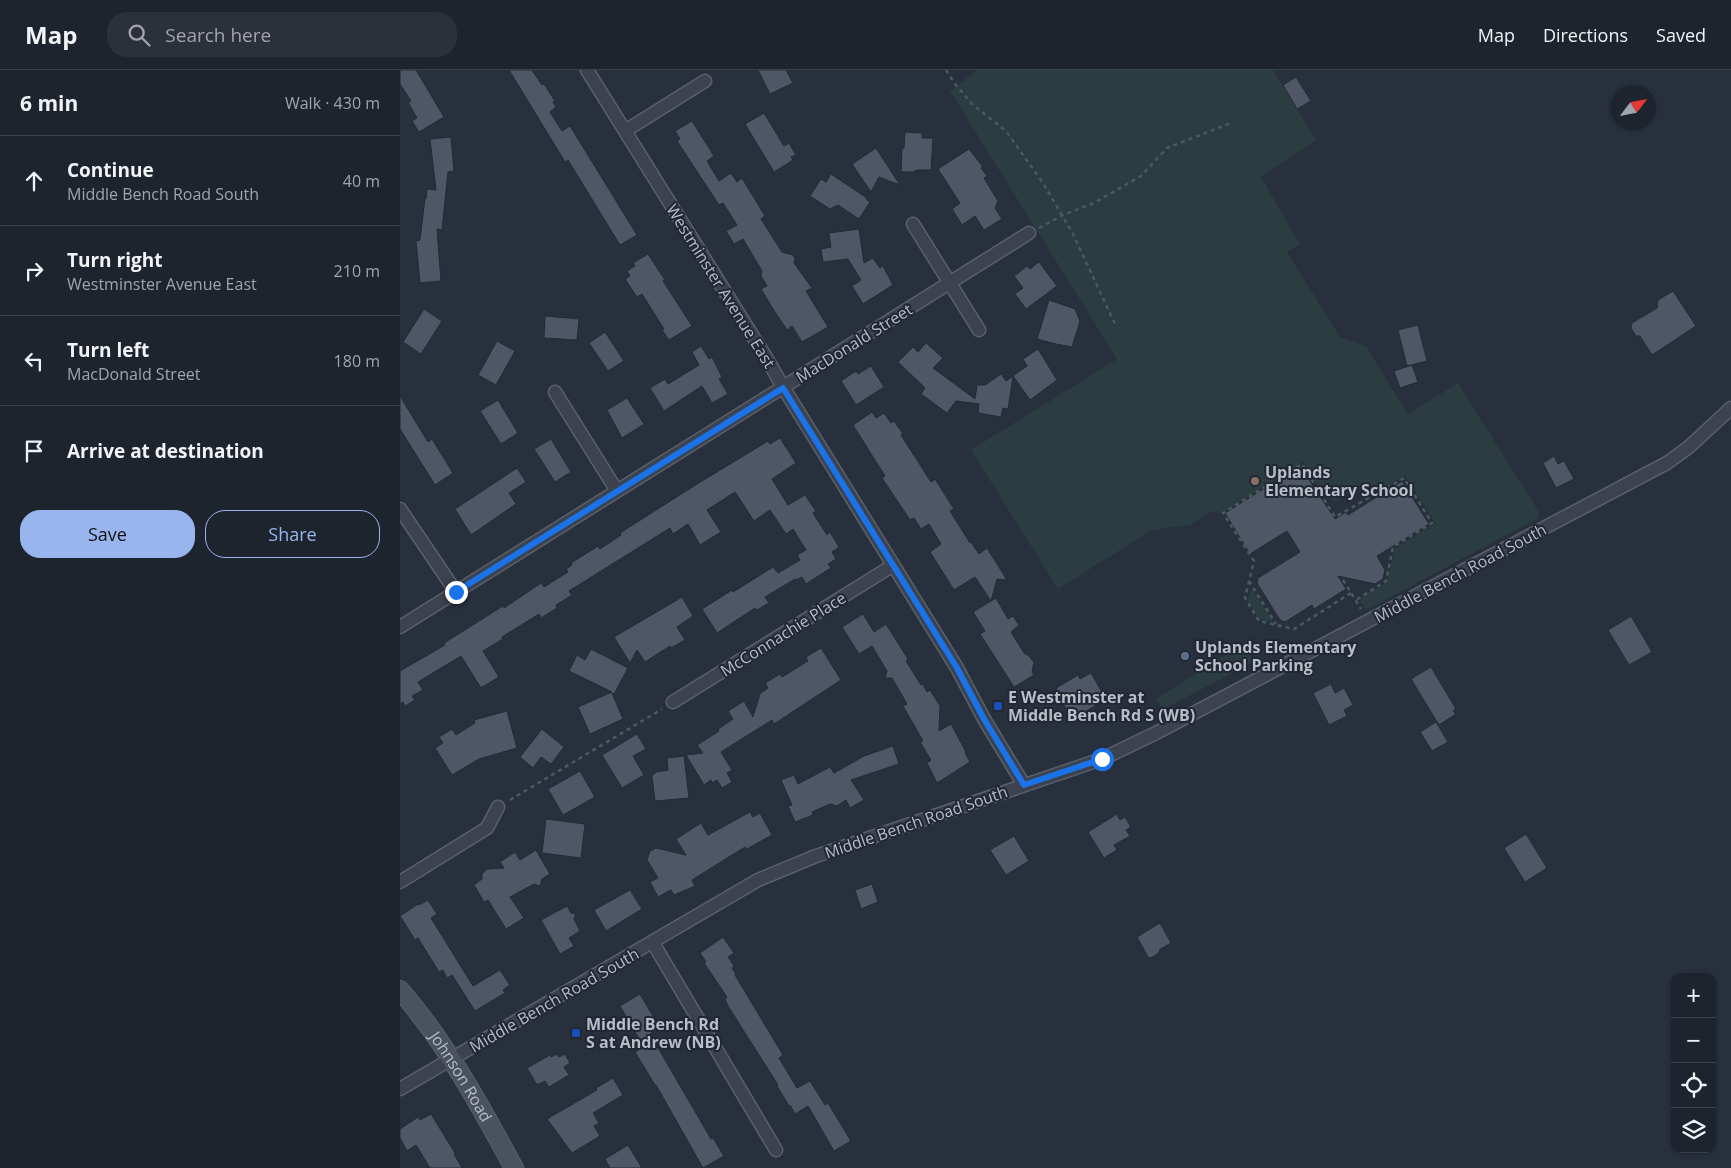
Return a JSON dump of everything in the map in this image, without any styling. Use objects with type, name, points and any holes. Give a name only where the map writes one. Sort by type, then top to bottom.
[{"type":"main road","name":"Johnson Road","points":[[400,990],[419,1013],[451,1060],[492,1126],[514,1168]]},
{"type":"street","name":"Westminster Avenue East","points":[[587,70],[767,359],[892,566],[957,668],[984,719],[1024,785]]},
{"type":"street","points":[[625,131],[705,81]]},
{"type":"street","points":[[914,224],[979,330]]},
{"type":"street","name":"MacDonald Street","points":[[400,627],[1029,233]]},
{"type":"street","points":[[555,392],[617,491]]},
{"type":"street","name":"Middle Bench Road South","points":[[400,1089],[758,880],[777,871],[1102,759],[1130,747],[1667,463],[1731,408]]},
{"type":"street","points":[[400,509],[456,592]]},
{"type":"street","name":"McConnachie Place","points":[[674,702],[892,566]]},
{"type":"street","points":[[400,882],[487,828],[498,807]]},
{"type":"street","points":[[653,943],[776,1150]]},
{"type":"path","points":[[946,70],[973,105],[1006,131],[1017,145],[1063,215],[1115,324]]},
{"type":"path","points":[[1029,233],[1063,215],[1094,203],[1141,176],[1168,148],[1231,123]]},
{"type":"path","points":[[1351,593],[1294,629],[1259,621],[1245,598],[1254,561],[1223,513],[1302,464],[1335,517],[1404,478],[1432,523],[1393,547],[1386,581],[1356,600]]},
{"type":"path","points":[[1249,580],[1277,625]]},
{"type":"path","points":[[1343,580],[1368,622]]},
{"type":"path","points":[[498,807],[674,702]]},
{"type":"shaded area","name":"Uplands Elementary School","points":[[978,70],[1273,70],[1316,140],[1261,177],[1300,244],[1287,252],[1340,337],[1366,346],[1408,414],[1458,383],[1539,512],[1537,519],[1366,610],[1359,599],[1387,582],[1395,549],[1435,523],[1405,475],[1369,498],[1361,485],[1336,501],[1326,498],[1303,462],[1222,513],[1211,512],[1190,525],[1152,530],[1058,589],[971,450],[1117,359],[950,91]]},
{"type":"shaded area","points":[[1251,590],[1254,591],[1273,621],[1260,620],[1248,601]]},
{"type":"shaded area","points":[[1241,646],[1253,662],[1162,710],[1155,699]]},
{"type":"building","points":[[400,70],[416,70],[444,117],[419,132],[412,121],[417,118],[408,102],[411,101],[400,84]]},
{"type":"building","points":[[509,70],[532,70],[542,85],[544,84],[555,101],[553,102],[556,107],[550,112],[562,131],[570,126],[637,235],[620,245],[568,160],[565,162]]},
{"type":"building","points":[[758,70],[786,70],[793,83],[770,94]]},
{"type":"building","points":[[1296,77],[1311,101],[1297,109],[1283,85]]},
{"type":"building","points":[[764,113],[784,146],[789,143],[796,155],[791,157],[793,160],[774,172],[745,124]]},
{"type":"building","points":[[692,121],[714,156],[707,161],[719,181],[731,173],[737,182],[742,178],[765,216],[761,219],[782,252],[793,255],[794,263],[812,288],[806,291],[828,327],[802,342],[792,326],[787,330],[773,309],[761,289],[767,286],[761,276],[762,271],[743,239],[734,244],[726,231],[737,225],[723,203],[719,205],[677,141],[680,139],[675,131]]},
{"type":"building","points":[[905,132],[922,133],[922,138],[933,138],[931,170],[901,172]]},
{"type":"building","points":[[451,137],[454,171],[448,172],[442,230],[437,229],[441,281],[420,283],[416,241],[420,240],[427,189],[436,190],[430,139]]},
{"type":"building","points":[[876,148],[900,185],[879,177],[871,192],[852,164]]},
{"type":"building","points":[[969,149],[983,167],[981,168],[987,176],[984,178],[998,201],[995,208],[1002,219],[984,230],[975,216],[962,225],[952,209],[960,203],[938,169]]},
{"type":"building","points":[[831,174],[870,202],[859,219],[838,205],[830,209],[810,196],[821,179],[826,182]]},
{"type":"building","points":[[859,229],[864,263],[873,258],[880,268],[883,266],[893,285],[863,304],[852,286],[861,280],[848,259],[823,262],[821,249],[831,247],[829,233]]},
{"type":"building","points":[[648,254],[692,326],[669,340],[642,294],[637,297],[625,279],[630,276],[627,271],[635,266],[633,263]]},
{"type":"building","points":[[1039,262],[1057,286],[1026,309],[1015,294],[1023,288],[1014,276],[1027,266],[1030,269]]},
{"type":"building","points":[[1673,291],[1696,326],[1652,355],[1640,336],[1636,336],[1631,328],[1632,323],[1657,308],[1658,300]]},
{"type":"building","points":[[1049,300],[1075,309],[1080,321],[1072,347],[1037,339]]},
{"type":"building","points":[[424,309],[442,321],[421,354],[403,342]]},
{"type":"building","points":[[545,316],[579,319],[577,340],[544,338]]},
{"type":"building","points":[[1418,325],[1427,361],[1407,366],[1398,330]]},
{"type":"building","points":[[605,332],[624,361],[608,371],[589,343]]},
{"type":"building","points":[[497,341],[515,351],[496,385],[478,375]]},
{"type":"building","points":[[926,343],[943,358],[933,368],[975,399],[977,385],[985,385],[1001,374],[1006,381],[1013,376],[1008,409],[1003,408],[1001,417],[978,413],[979,404],[956,401],[947,413],[921,394],[925,388],[898,362],[913,347],[918,352]]},
{"type":"building","points":[[701,346],[709,359],[712,357],[722,377],[719,379],[728,394],[712,403],[702,386],[664,411],[650,388],[665,379],[668,384],[699,365],[692,352]]},
{"type":"building","points":[[1038,349],[1057,380],[1030,400],[1013,376],[1027,366],[1023,359]]},
{"type":"building","points":[[1412,365],[1418,382],[1400,388],[1394,371]]},
{"type":"building","points":[[871,366],[884,387],[856,405],[841,381],[856,371],[858,374]]},
{"type":"building","points":[[400,396],[428,442],[432,439],[453,473],[435,485],[400,429]]},
{"type":"building","points":[[627,398],[644,424],[622,438],[607,410]]},
{"type":"building","points":[[498,400],[518,433],[501,444],[480,411]]},
{"type":"building","points":[[872,412],[876,418],[884,413],[891,423],[894,421],[931,482],[935,479],[954,509],[950,511],[970,543],[979,554],[987,548],[1007,580],[997,579],[991,601],[975,577],[954,590],[930,552],[941,544],[929,524],[921,529],[914,518],[910,520],[882,478],[885,476],[853,425]]},
{"type":"building","points":[[780,438],[796,463],[772,479],[788,505],[805,495],[816,511],[813,513],[827,535],[830,532],[839,547],[832,552],[836,559],[828,564],[831,568],[806,584],[802,577],[795,579],[765,597],[769,603],[757,610],[755,608],[717,633],[702,609],[773,567],[778,573],[800,560],[797,555],[806,550],[793,529],[786,534],[770,510],[754,521],[735,492],[707,510],[721,532],[700,545],[688,524],[673,534],[670,528],[569,591],[572,595],[556,605],[557,608],[541,618],[539,614],[483,651],[499,677],[481,688],[461,656],[418,682],[423,690],[412,696],[415,700],[405,706],[403,702],[400,704],[400,671],[445,645],[444,643],[503,606],[504,608],[541,583],[544,587],[568,572],[566,569],[572,565],[571,563],[598,546],[600,549],[621,535],[620,533],[697,484],[768,441],[770,444]]},
{"type":"building","points":[[551,439],[571,472],[555,482],[534,449]]},
{"type":"building","points":[[1554,456],[1558,464],[1564,461],[1574,479],[1556,488],[1543,463]]},
{"type":"building","points":[[1300,466],[1335,519],[1346,512],[1348,515],[1402,481],[1429,524],[1377,556],[1385,570],[1383,579],[1375,584],[1338,576],[1346,589],[1314,609],[1312,605],[1285,622],[1280,620],[1257,583],[1258,578],[1300,552],[1287,531],[1250,554],[1225,513]]},
{"type":"building","points":[[517,468],[526,482],[509,493],[516,504],[471,535],[455,509]]},
{"type":"building","points":[[682,597],[693,616],[677,627],[685,640],[671,648],[670,646],[645,662],[637,650],[630,663],[614,637]]},
{"type":"building","points":[[996,598],[1008,619],[1013,616],[1019,625],[1011,632],[1024,653],[1034,662],[1032,672],[1034,675],[1014,687],[980,634],[985,631],[973,612]]},
{"type":"building","points":[[863,614],[874,632],[886,624],[908,659],[906,661],[921,685],[923,684],[927,692],[930,690],[940,706],[939,731],[951,724],[966,752],[970,762],[937,783],[927,763],[931,760],[920,742],[923,741],[903,706],[907,704],[892,678],[885,678],[887,671],[872,646],[859,654],[842,627]]},
{"type":"building","points":[[1631,616],[1652,652],[1629,665],[1608,630]]},
{"type":"building","points":[[821,648],[841,680],[774,724],[772,720],[721,752],[732,770],[727,773],[732,782],[722,788],[717,780],[712,783],[711,780],[704,785],[686,755],[703,753],[697,745],[719,731],[718,729],[733,719],[728,711],[744,701],[753,717],[760,694],[768,688],[765,683],[780,674],[782,677],[808,661],[806,657]]},
{"type":"building","points":[[591,649],[628,668],[614,694],[612,693],[623,719],[590,734],[578,707],[612,692],[569,671],[577,655],[585,660]]},
{"type":"building","points":[[1431,667],[1456,709],[1453,711],[1456,714],[1439,725],[1411,679]]},
{"type":"building","points":[[1091,673],[1106,699],[1072,718],[1055,691],[1056,688],[1078,675],[1080,679]]},
{"type":"building","points":[[1331,684],[1335,693],[1344,688],[1353,705],[1344,710],[1347,716],[1329,725],[1313,693]]},
{"type":"building","points":[[507,711],[517,748],[479,759],[452,775],[435,748],[443,743],[439,737],[452,729],[456,735],[475,723],[474,720]]},
{"type":"building","points":[[1436,722],[1448,742],[1432,751],[1420,732]]},
{"type":"building","points":[[542,729],[564,747],[551,764],[541,757],[533,768],[520,757]]},
{"type":"building","points":[[637,734],[646,749],[633,756],[644,775],[622,788],[602,755]]},
{"type":"building","points":[[893,746],[899,764],[851,780],[864,800],[850,808],[846,800],[837,806],[830,804],[812,812],[813,815],[795,822],[788,806],[792,805],[781,780],[794,775],[798,784],[830,767],[834,773],[864,756]]},
{"type":"building","points":[[684,756],[689,798],[655,801],[652,776],[656,772],[668,770],[667,758]]},
{"type":"building","points":[[580,771],[595,797],[563,815],[548,789]]},
{"type":"building","points":[[750,812],[753,817],[760,813],[772,835],[747,849],[745,847],[692,880],[695,886],[674,895],[671,890],[658,897],[650,882],[658,878],[647,860],[650,851],[656,848],[686,855],[676,839],[701,823],[708,835]]},
{"type":"building","points":[[1117,814],[1120,820],[1125,817],[1131,827],[1126,830],[1130,836],[1114,845],[1117,850],[1104,858],[1088,832]]},
{"type":"building","points":[[546,819],[585,824],[581,858],[542,853]]},
{"type":"building","points":[[1526,834],[1547,868],[1525,882],[1504,848]]},
{"type":"building","points":[[1014,836],[1029,861],[1006,875],[990,850]]},
{"type":"building","points":[[536,850],[550,874],[542,879],[540,886],[534,884],[510,897],[524,918],[506,929],[488,900],[484,902],[474,885],[482,879],[482,874],[487,869],[504,868],[500,862],[515,852],[520,860]]},
{"type":"building","points":[[872,884],[878,902],[861,909],[855,890]]},
{"type":"building","points":[[630,890],[642,909],[606,931],[594,910]]},
{"type":"building","points":[[428,900],[437,914],[431,918],[473,986],[500,970],[510,985],[503,990],[505,993],[475,1011],[452,975],[447,978],[443,970],[439,972],[418,938],[415,940],[400,916]]},
{"type":"building","points":[[567,906],[571,913],[576,914],[574,919],[580,931],[569,938],[574,946],[560,954],[541,920]]},
{"type":"building","points":[[1160,923],[1171,943],[1159,950],[1160,952],[1151,958],[1148,957],[1137,937]]},
{"type":"building","points":[[723,937],[734,953],[728,957],[734,966],[732,968],[735,975],[783,1055],[779,1058],[797,1088],[810,1081],[825,1105],[828,1103],[851,1141],[834,1151],[808,1106],[795,1114],[789,1106],[778,1085],[728,1006],[725,999],[727,997],[704,963],[706,962],[700,953]]},
{"type":"building","points":[[640,994],[660,1028],[650,1034],[711,1139],[713,1138],[724,1156],[703,1168],[635,1052],[644,1047],[620,1006]]},
{"type":"building","points":[[557,1054],[559,1057],[565,1054],[570,1063],[564,1067],[569,1075],[549,1087],[545,1081],[537,1085],[527,1068],[550,1055],[551,1057]]},
{"type":"building","points":[[613,1078],[623,1095],[593,1113],[599,1123],[594,1126],[600,1136],[572,1153],[547,1119],[597,1090],[596,1088]]},
{"type":"building","points":[[431,1114],[462,1168],[430,1168],[416,1145],[407,1151],[400,1138],[400,1129],[418,1117],[420,1120]]},
{"type":"building","points":[[628,1145],[642,1168],[610,1168],[605,1159]]},
{"type":"place","name":"Uplands Elementary School","points":[[1255,481]]},
{"type":"place","name":"Uplands Elementary School Parking","points":[[1185,656]]},
{"type":"place","name":"E Westminster at Middle Bench Rd S (WB)","points":[[998,706]]},
{"type":"place","name":"Middle Bench Rd S at Andrew (NB)","points":[[576,1033]]},
{"type":"route","points":[[456,592],[783,388],[957,668],[984,719],[1024,785],[1102,759]]}]
